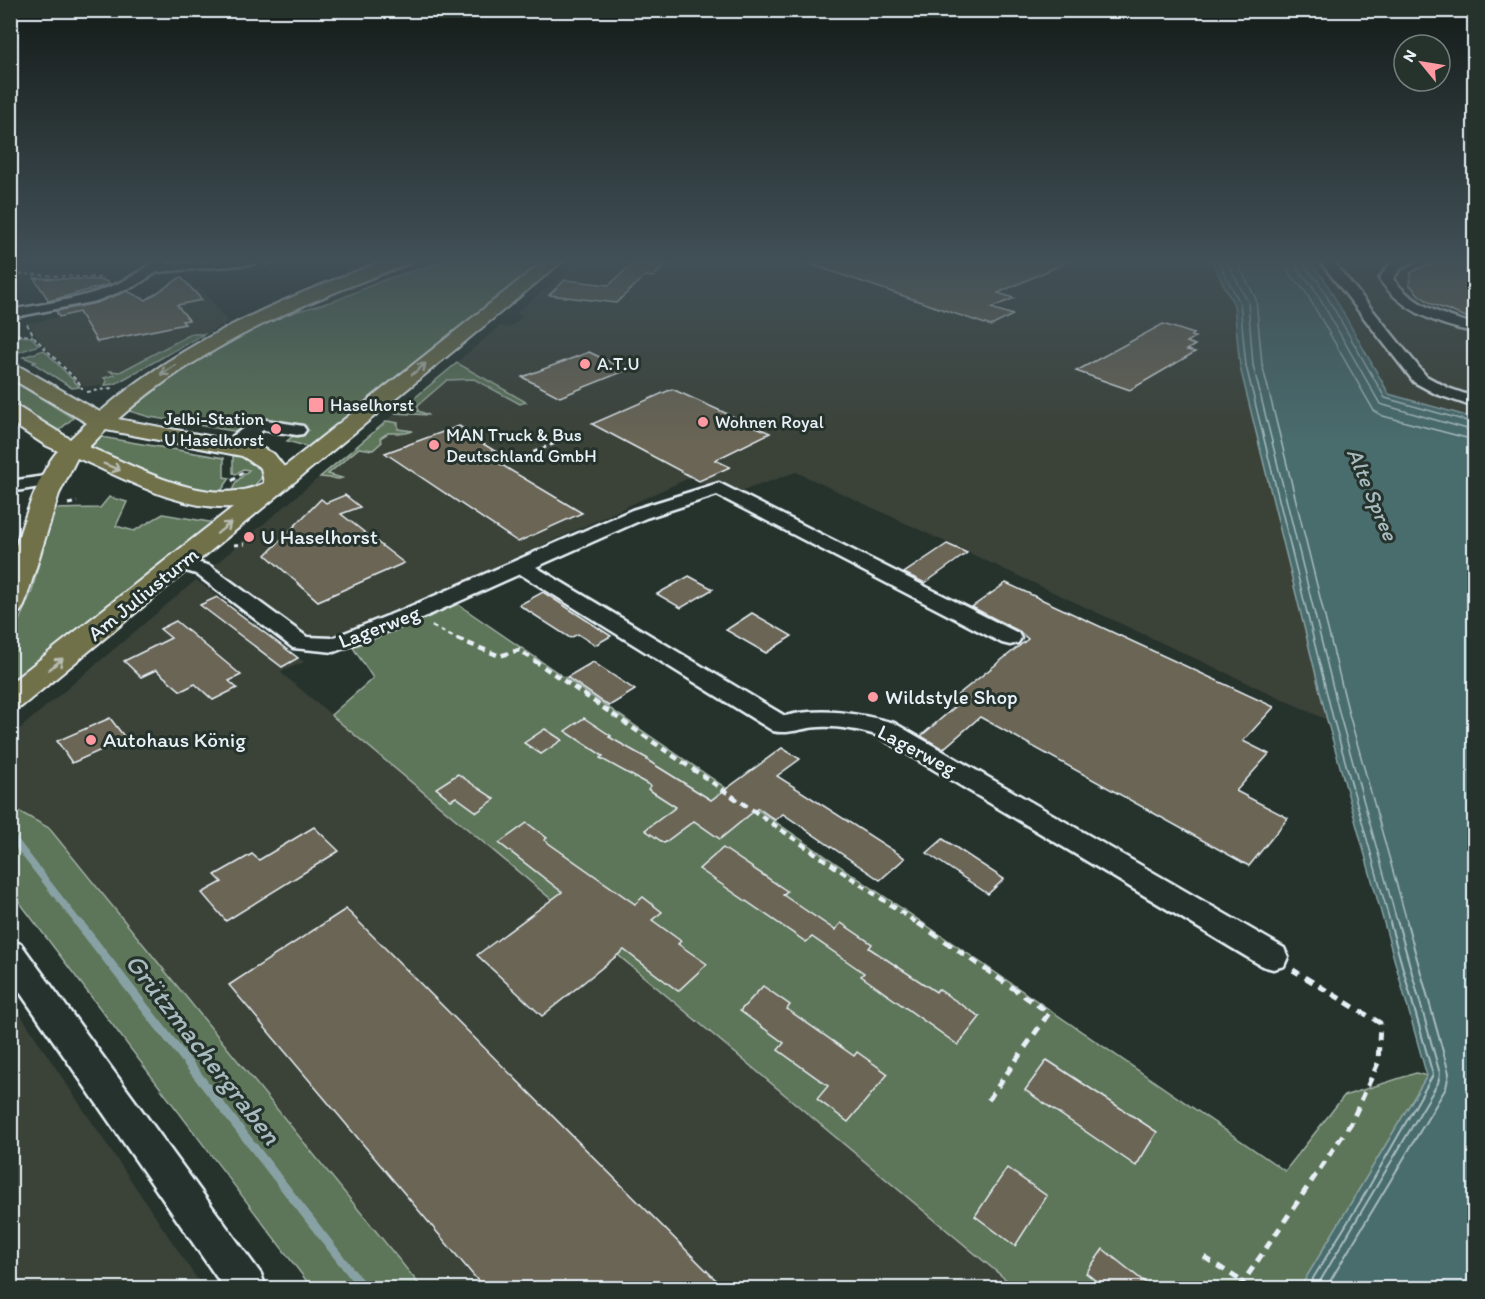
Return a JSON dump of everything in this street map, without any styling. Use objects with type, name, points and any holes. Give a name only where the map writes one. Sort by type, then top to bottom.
[{"type":"main road","points":[[12,598],[38,517],[63,459],[101,421],[146,385],[202,350],[258,321]]},
{"type":"main road","name":"Am Juliusturm","points":[[10,700],[480,321]]},
{"type":"main road","points":[[10,369],[101,421],[120,428],[248,450],[265,457],[274,467],[277,476],[276,487],[237,499],[196,499],[72,449],[36,430],[10,412]]},
{"type":"main road","points":[[55,396],[98,397],[146,385]]},
{"type":"street","points":[[1373,321],[1420,379],[1442,392],[1474,402]]},
{"type":"street","points":[[1451,321],[1474,328]]},
{"type":"street","points":[[230,447],[260,424],[297,430]]},
{"type":"street","points":[[10,487],[52,480]]},
{"type":"street","name":"Lagerweg","points":[[180,564],[203,570],[302,643],[317,646],[334,645],[522,567],[639,514],[718,489],[1010,638]]},
{"type":"street","name":"Lagerweg","points":[[522,567],[782,725],[806,719],[846,718],[885,729],[1272,957]]},
{"type":"street","points":[[10,953],[247,1288]]},
{"type":"path","points":[[25,321],[34,336],[82,386],[82,389]]},
{"type":"path","points":[[10,334],[34,336]]},
{"type":"path","points":[[78,392],[96,392],[115,387]]},
{"type":"path","points":[[525,456],[581,432]]},
{"type":"path","points":[[68,504],[77,502]]},
{"type":"path","points":[[233,545],[241,544]]},
{"type":"path","points":[[432,626],[474,647],[500,656],[519,650],[1049,1013],[987,1102]]},
{"type":"path","points":[[1204,1257],[1241,1285],[1351,1123],[1378,1063],[1380,1023],[1272,957]]},
{"type":"shaded area","points":[[41,321],[228,322],[115,384],[85,387],[38,339],[29,323]]},
{"type":"shaded area","points":[[518,321],[1236,321],[1240,367],[1327,720],[796,472],[742,491],[718,483],[707,486],[691,477],[454,586],[335,636],[320,638],[305,634],[212,567],[500,326],[510,327]]},
{"type":"shaded area","points":[[1348,321],[1474,321],[1474,418],[1389,394]]},
{"type":"shaded area","points":[[196,580],[304,662],[280,672],[1016,1288],[422,1288],[49,828],[11,807],[11,736]]},
{"type":"shaded area","points":[[11,1000],[47,1055],[203,1288],[11,1288]]},
{"type":"green space","points":[[266,321],[473,321],[312,448],[287,441],[306,426],[264,419],[245,433],[150,417],[122,409],[198,356]]},
{"type":"green space","points":[[191,334],[204,334],[115,384],[105,385],[107,381],[104,378],[115,375],[110,371],[120,372]]},
{"type":"green space","points":[[10,335],[31,337],[39,345],[14,354],[11,352]]},
{"type":"green space","points":[[44,350],[80,387],[72,388],[33,363],[36,362],[23,357]]},
{"type":"green space","points":[[457,363],[526,402],[520,404],[474,379],[447,380],[418,405],[418,411],[429,415],[396,413]]},
{"type":"green space","points":[[10,379],[73,418],[57,432],[11,400]]},
{"type":"green space","points":[[387,421],[398,423],[398,429],[413,431],[388,433],[380,438],[382,442],[373,450],[359,448],[328,474],[342,478],[320,477]]},
{"type":"green space","points":[[95,436],[224,458],[224,477],[230,478],[219,494],[172,485],[88,446]]},
{"type":"green space","points":[[233,453],[248,457],[263,470],[264,475],[253,487],[231,493],[236,482],[249,470],[243,469],[236,474],[233,473]]},
{"type":"green space","points":[[109,497],[127,502],[116,526],[134,531],[163,514],[215,523],[11,685],[11,639],[32,591],[52,509],[100,508]]},
{"type":"green space","points":[[453,601],[1285,1171],[1344,1096],[1416,1073],[1427,1076],[1300,1288],[1016,1288],[331,715],[373,678],[352,646]]},
{"type":"green space","points":[[11,807],[49,828],[422,1288],[312,1288],[11,891]]},
{"type":"water","name":"Alte Spree","points":[[1236,321],[1348,321],[1389,394],[1474,418],[1474,1288],[1300,1288],[1427,1076],[1327,720],[1240,367]]},
{"type":"building","points":[[84,321],[185,321],[182,321],[185,324],[97,342]]},
{"type":"building","points":[[975,321],[1002,321],[991,326]]},
{"type":"building","points":[[1163,324],[1194,334],[1191,336],[1195,337],[1187,342],[1195,345],[1187,350],[1195,352],[1130,390],[1076,371]]},
{"type":"building","name":"A.T.U","points":[[589,352],[627,370],[560,397],[522,377]]},
{"type":"building","points":[[672,389],[770,433],[715,460],[730,467],[699,481],[592,424]]},
{"type":"building","points":[[459,426],[479,438],[475,439],[510,460],[500,464],[582,513],[518,542],[385,453]]},
{"type":"building","points":[[345,495],[360,507],[341,514],[404,563],[318,601],[266,555],[321,499],[326,503]]},
{"type":"building","points":[[947,544],[967,553],[925,583],[904,573]]},
{"type":"building","points":[[689,576],[713,589],[681,608],[657,594]]},
{"type":"building","points":[[1006,583],[1274,707],[1243,741],[1269,754],[1236,791],[1288,818],[1249,866],[980,717],[943,749],[921,736],[957,705],[950,701],[1028,639],[1019,631],[972,607]]},
{"type":"building","points":[[543,592],[611,636],[595,645],[578,634],[570,638],[519,605]]},
{"type":"building","points":[[217,597],[298,658],[282,667],[200,605]]},
{"type":"building","points":[[752,613],[792,636],[766,653],[726,630]]},
{"type":"building","points":[[176,621],[241,675],[229,681],[237,688],[213,700],[195,684],[181,691],[156,670],[141,677],[124,661],[171,638],[160,629]]},
{"type":"building","points":[[593,662],[635,690],[609,706],[567,677]]},
{"type":"building","name":"Autohaus König","points":[[110,718],[126,739],[72,763],[57,741]]},
{"type":"building","points":[[584,718],[611,736],[609,737],[711,800],[782,748],[800,759],[777,776],[905,858],[880,880],[783,814],[775,820],[758,808],[720,839],[694,821],[664,843],[645,830],[676,807],[648,789],[651,786],[600,758],[603,756],[565,731]]},
{"type":"building","points":[[545,729],[562,740],[541,754],[524,743]]},
{"type":"building","points":[[458,774],[495,799],[477,812],[456,797],[451,800],[436,788]]},
{"type":"building","points":[[527,823],[547,838],[544,840],[635,904],[643,897],[662,912],[652,920],[681,941],[678,944],[707,964],[678,991],[624,950],[542,1016],[477,955],[562,892],[499,843]]},
{"type":"building","points":[[314,827],[339,851],[226,921],[202,893],[222,882],[215,875],[252,854],[259,860]]},
{"type":"building","points":[[943,839],[1004,879],[988,894],[927,853]]},
{"type":"building","points":[[723,848],[787,891],[783,895],[835,930],[841,923],[872,944],[869,948],[936,992],[938,989],[980,1017],[958,1045],[861,976],[864,973],[812,937],[806,942],[699,869]]},
{"type":"building","points":[[346,909],[724,1288],[484,1288],[229,985]]},
{"type":"building","points":[[763,986],[790,1005],[787,1009],[854,1056],[857,1052],[888,1074],[848,1122],[817,1099],[828,1086],[778,1050],[784,1043],[740,1011]]},
{"type":"building","points":[[1047,1060],[1157,1132],[1136,1166],[1025,1090]]},
{"type":"building","points":[[1007,1168],[1047,1196],[1015,1246],[975,1216]]},
{"type":"building","points":[[1103,1249],[1152,1288],[1105,1288],[1086,1273]]},
{"type":"waterway","name":"Grützmachergraben","points":[[10,835],[80,925]]},
{"type":"waterway","name":"Grützmachergraben","points":[[79,923],[363,1288]]},
{"type":"place","name":"A.T.U","points":[[585,364]]},
{"type":"place","name":"Haselhorst","points":[[316,405]]},
{"type":"place","name":"Wohnen Royal","points":[[703,422]]},
{"type":"place","name":"Jelbi-Station U Haselhorst","points":[[276,429]]},
{"type":"place","name":"MAN Truck & Bus Deutschland GmbH","points":[[434,445]]},
{"type":"place","name":"U Haselhorst","points":[[249,537]]},
{"type":"place","name":"Wildstyle Shop","points":[[873,697]]},
{"type":"place","name":"Autohaus König","points":[[91,740]]}]
